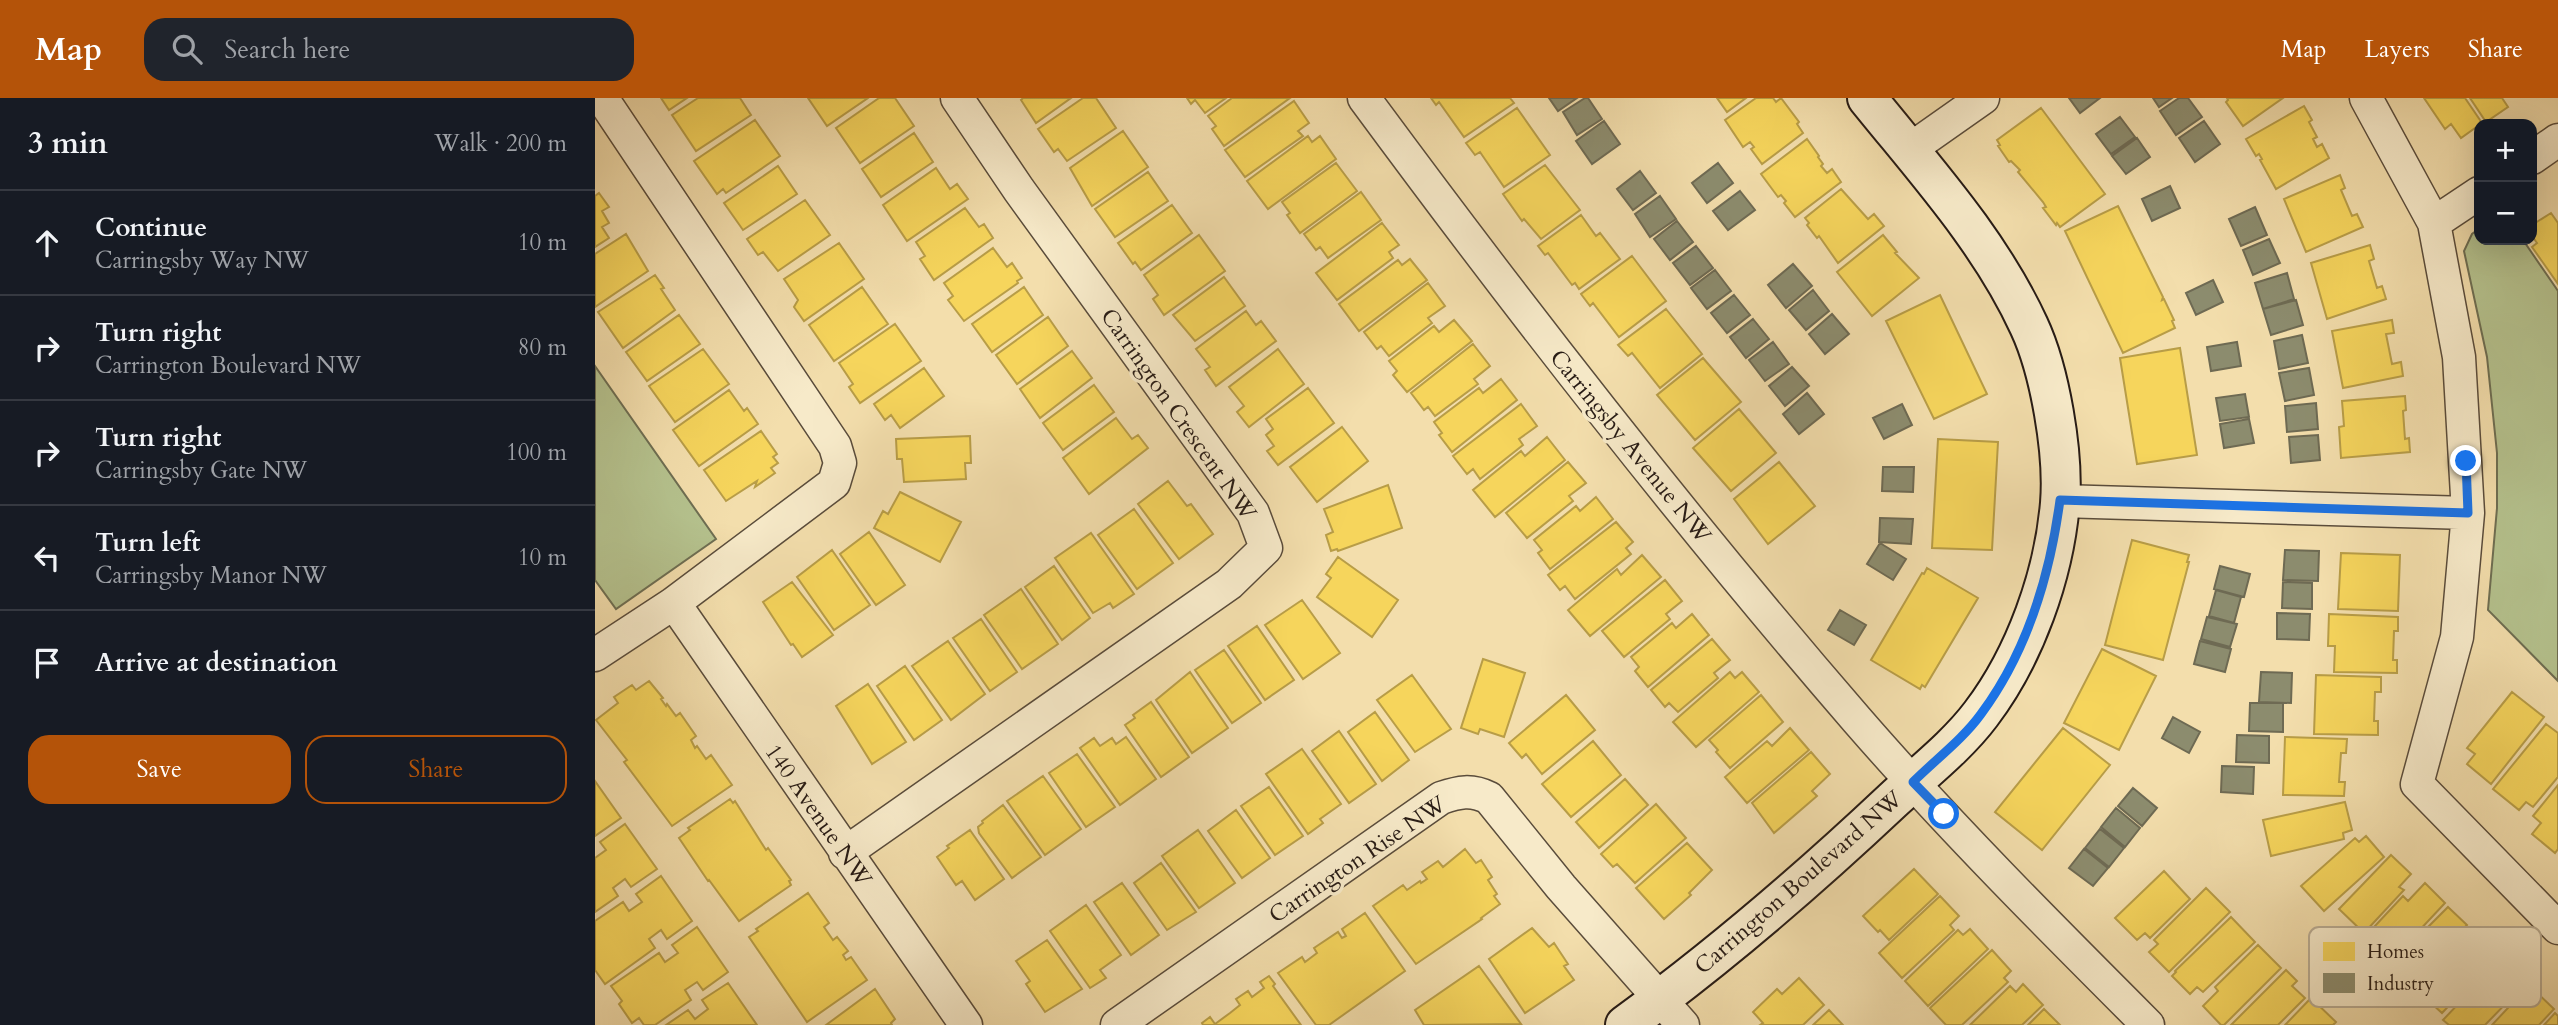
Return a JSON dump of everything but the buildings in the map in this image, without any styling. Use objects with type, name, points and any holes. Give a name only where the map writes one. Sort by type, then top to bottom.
[{"type":"street","points":[[595,655],[674,603],[834,483],[840,463],[835,446],[602,98]]},
{"type":"street","name":"Carrington Crescent NW","points":[[845,853],[1229,584],[1266,548],[1253,513],[1019,190],[957,98]]},
{"type":"street","name":"Carringsby Avenue NW","points":[[1364,98],[1459,229],[1566,366],[1778,627],[1913,782],[2148,1025]]},
{"type":"street","name":"Carrington Boulevard NW","points":[[1625,1025],[1671,1012],[1740,937],[1809,878],[1980,716],[2011,665],[2042,590],[2055,538],[2060,500],[2059,458],[2052,408],[2031,329],[2008,283],[1985,247],[1867,98]]},
{"type":"street","points":[[1909,150],[1983,98]]},
{"type":"street","points":[[2366,98],[2434,223],[2459,357],[2468,513],[2457,637],[2417,784],[2558,928]]},
{"type":"street","points":[[2537,155],[2558,140]]},
{"type":"street","points":[[2434,223],[2474,196]]},
{"type":"street","points":[[2060,500],[2468,513]]},
{"type":"street","name":"140 Avenue NW","points":[[674,603],[845,853],[967,1025]]},
{"type":"street","name":"Carrington Rise NW","points":[[1117,1025],[1441,798],[1459,792],[1475,792],[1489,798],[1561,887],[1671,1012]]},
{"type":"green space","points":[[2474,233],[2474,245],[2526,245],[2558,291],[2558,681],[2488,610],[2497,508],[2497,453],[2487,357],[2464,251]]},
{"type":"green space","points":[[595,366],[716,539],[616,609],[595,580]]},
{"type":"route","points":[[1944,814],[1913,782],[1980,716],[2011,665],[2042,590],[2055,538],[2060,500],[2468,513],[2466,461]]}]
